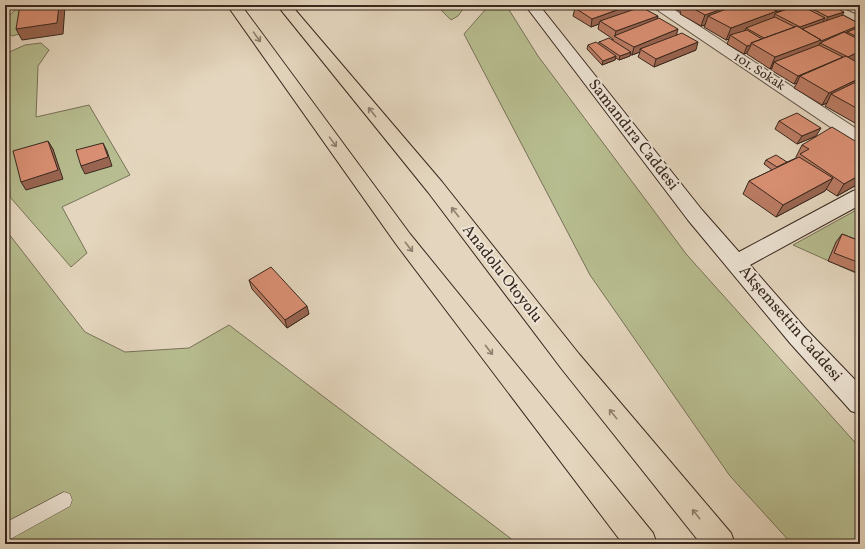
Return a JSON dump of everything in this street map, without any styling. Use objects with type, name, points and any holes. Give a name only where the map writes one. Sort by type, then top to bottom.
[{"type":"highway","points":[[234,5],[403,239],[642,544]]},
{"type":"highway","name":"Anadolu Otoyolu","points":[[284,5],[435,187],[570,361],[720,544]]},
{"type":"main road","name":"Samandıra Caddesi","points":[[532,5],[695,215],[736,263]]},
{"type":"main road","name":"101. Sokak","points":[[657,5],[860,139]]},
{"type":"main road","points":[[849,5],[860,11]]},
{"type":"main road","points":[[736,263],[860,196]]},
{"type":"main road","name":"Akşemsettin Caddesi","points":[[736,263],[798,336],[860,403]]},
{"type":"lane","points":[[5,533],[64,500]]},
{"type":"green space","points":[[22,5],[65,5],[23,33],[12,36],[5,31],[6,22],[12,13]]},
{"type":"green space","points":[[436,5],[466,5],[458,16],[451,20]]},
{"type":"green space","points":[[484,5],[506,5],[538,56],[687,255],[860,448],[860,544],[792,544],[730,476],[590,275],[464,34],[485,10]]},
{"type":"green space","points":[[41,43],[49,50],[38,66],[36,117],[89,105],[130,175],[62,207],[87,253],[71,267],[10,197],[5,54],[25,45]]},
{"type":"green space","points":[[860,208],[860,275],[793,245]]},
{"type":"green space","points":[[5,229],[85,332],[125,352],[189,348],[229,325],[518,544],[5,544]]},
{"type":"building","points":[[20,5],[59,5],[57,23],[16,29]]},
{"type":"building","points":[[582,5],[631,5],[592,19],[575,8]]},
{"type":"building","points":[[687,5],[733,5],[705,15]]},
{"type":"building","points":[[737,5],[765,5],[777,11],[731,28],[708,16]]},
{"type":"building","points":[[765,5],[793,5],[776,12],[777,11]]},
{"type":"building","points":[[799,5],[825,18],[800,27],[775,14]]},
{"type":"building","points":[[830,5],[844,12],[828,17],[807,6]]},
{"type":"building","points":[[641,7],[658,16],[616,31],[600,21]]},
{"type":"building","points":[[843,15],[860,25],[821,41],[802,29]]},
{"type":"building","points":[[775,17],[795,27],[764,38],[746,28]]},
{"type":"building","points":[[659,18],[678,29],[634,47],[614,36]]},
{"type":"building","points":[[797,26],[821,40],[775,57],[751,43]]},
{"type":"building","points":[[860,27],[860,38],[847,32]]},
{"type":"building","points":[[747,30],[762,39],[747,46],[730,35]]},
{"type":"building","points":[[844,32],[860,40],[860,51],[848,57],[820,43]]},
{"type":"building","points":[[682,33],[698,42],[656,59],[640,49]]},
{"type":"building","points":[[609,38],[631,52],[620,56],[599,42]]},
{"type":"building","points":[[596,42],[616,56],[603,61],[588,45]]},
{"type":"building","points":[[819,45],[843,57],[798,76],[774,62]]},
{"type":"building","points":[[846,56],[860,64],[860,78],[829,93],[800,76]]},
{"type":"building","points":[[860,80],[860,110],[831,94]]},
{"type":"building","points":[[797,113],[821,128],[802,136],[779,121]]},
{"type":"building","points":[[832,127],[860,144],[860,175],[844,184],[800,154],[809,149],[802,145]]},
{"type":"building","points":[[48,141],[58,170],[21,182],[13,151]]},
{"type":"building","points":[[103,143],[108,157],[81,166],[76,150]]},
{"type":"building","points":[[776,155],[787,162],[777,167],[766,160]]},
{"type":"building","points":[[799,157],[833,178],[783,205],[749,181]]},
{"type":"building","points":[[842,234],[860,241],[860,263],[834,253]]},
{"type":"building","points":[[271,267],[307,306],[285,320],[249,280]]}]
